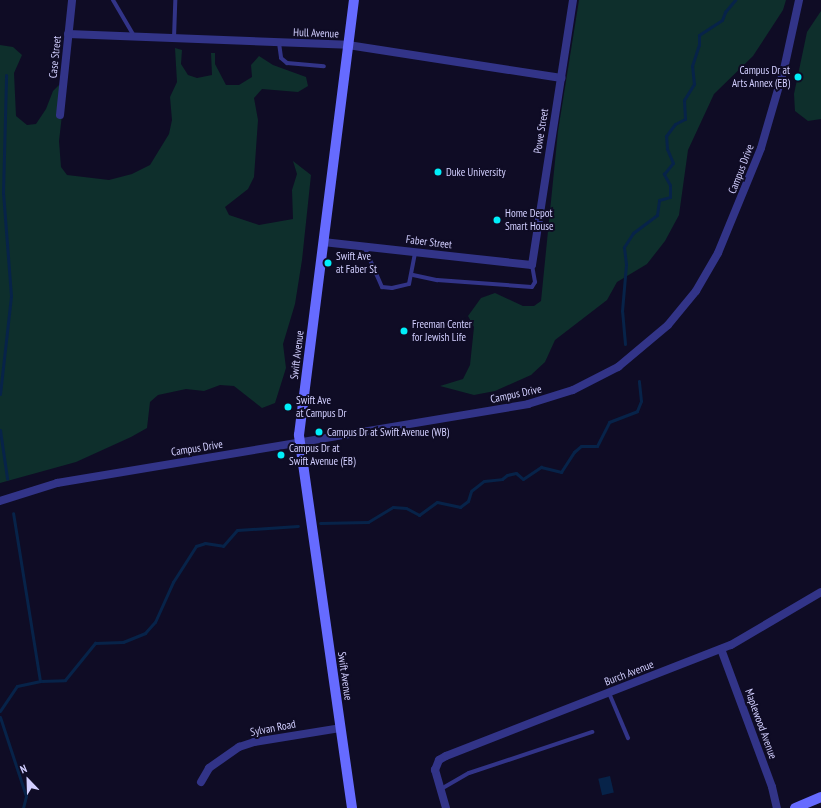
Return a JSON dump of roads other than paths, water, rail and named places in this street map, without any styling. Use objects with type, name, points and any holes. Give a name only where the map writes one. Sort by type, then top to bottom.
[{"type":"street","name":"Case Street","points":[[60,115],[72,0]]},
{"type":"street","name":"Swift Avenue","points":[[352,808],[299,443],[354,0]]},
{"type":"street","name":"Powe Street","points":[[532,265],[573,0]]},
{"type":"street","name":"Campus Drive","points":[[0,501],[57,483],[489,411],[553,397],[604,375],[646,346],[668,325],[696,291],[718,253],[738,210],[776,100],[799,0]]},
{"type":"street","name":"Hull Avenue","points":[[68,34],[348,45],[561,78]]},
{"type":"street","name":"Faber Street","points":[[323,242],[532,265]]},
{"type":"street","name":"Burch Avenue","points":[[440,789],[435,770],[439,760],[721,649],[821,592]]},
{"type":"street","name":"Maplewood Avenue","points":[[721,649],[772,787],[777,808]]},
{"type":"street","name":"Sylvan Road","points":[[201,782],[209,768],[239,747],[254,742],[340,728]]},
{"type":"street","points":[[440,789],[446,808]]},
{"type":"street","points":[[796,808],[816,802]]},
{"type":"lane","points":[[113,0],[135,36]]},
{"type":"lane","points":[[174,38],[175,0]]},
{"type":"lane","points":[[279,42],[281,58],[287,63],[324,66]]},
{"type":"lane","points":[[364,246],[382,287],[392,288],[410,284],[413,275],[415,252]]},
{"type":"lane","points":[[413,275],[437,280],[532,286],[535,282],[532,265]]},
{"type":"lane","points":[[609,692],[628,738]]},
{"type":"lane","points":[[440,789],[469,774],[592,732]]},
{"type":"water","points":[[610,776],[614,793],[602,795],[598,779]]},
{"type":"waterway","points":[[625,344],[622,311],[626,264],[624,247],[633,233],[657,215],[659,200],[670,197],[670,185],[664,174],[673,163],[667,149],[666,136],[675,124],[685,119],[684,100],[694,84],[692,66],[699,45],[699,35],[722,20],[725,12],[735,0]]},
{"type":"waterway","points":[[0,394],[11,296],[3,193],[6,75]]},
{"type":"waterway","points":[[320,523],[368,522],[393,507],[406,508],[419,515],[437,502],[460,507],[468,501],[471,491],[484,481],[502,479],[507,475],[516,473],[523,479],[541,467],[561,472],[574,452],[581,446],[597,446],[609,422],[637,411],[641,401],[639,381]]},
{"type":"waterway","points":[[0,430],[7,478]]},
{"type":"waterway","points":[[0,711],[17,686],[40,681],[13,513]]},
{"type":"waterway","points":[[40,681],[65,680],[95,643],[123,642],[145,633],[155,622],[173,582],[196,546],[205,543],[223,546],[237,530],[298,526]]},
{"type":"waterway","points":[[0,717],[26,796],[23,808]]},
{"type":"place","name":"Campus Dr at Arts Annex (EB)","points":[[798,77]]},
{"type":"place","name":"Duke University","points":[[438,172]]},
{"type":"place","name":"Home Depot Smart House","points":[[497,220]]},
{"type":"place","name":"Swift Ave at Faber St","points":[[328,263]]},
{"type":"place","name":"Freeman Center for Jewish Life","points":[[404,331]]},
{"type":"place","name":"Swift Ave at Campus Dr","points":[[288,407]]},
{"type":"place","name":"Campus Dr at Swift Avenue (WB)","points":[[319,432]]},
{"type":"place","name":"Campus Dr at Swift Avenue (EB)","points":[[281,455]]}]
